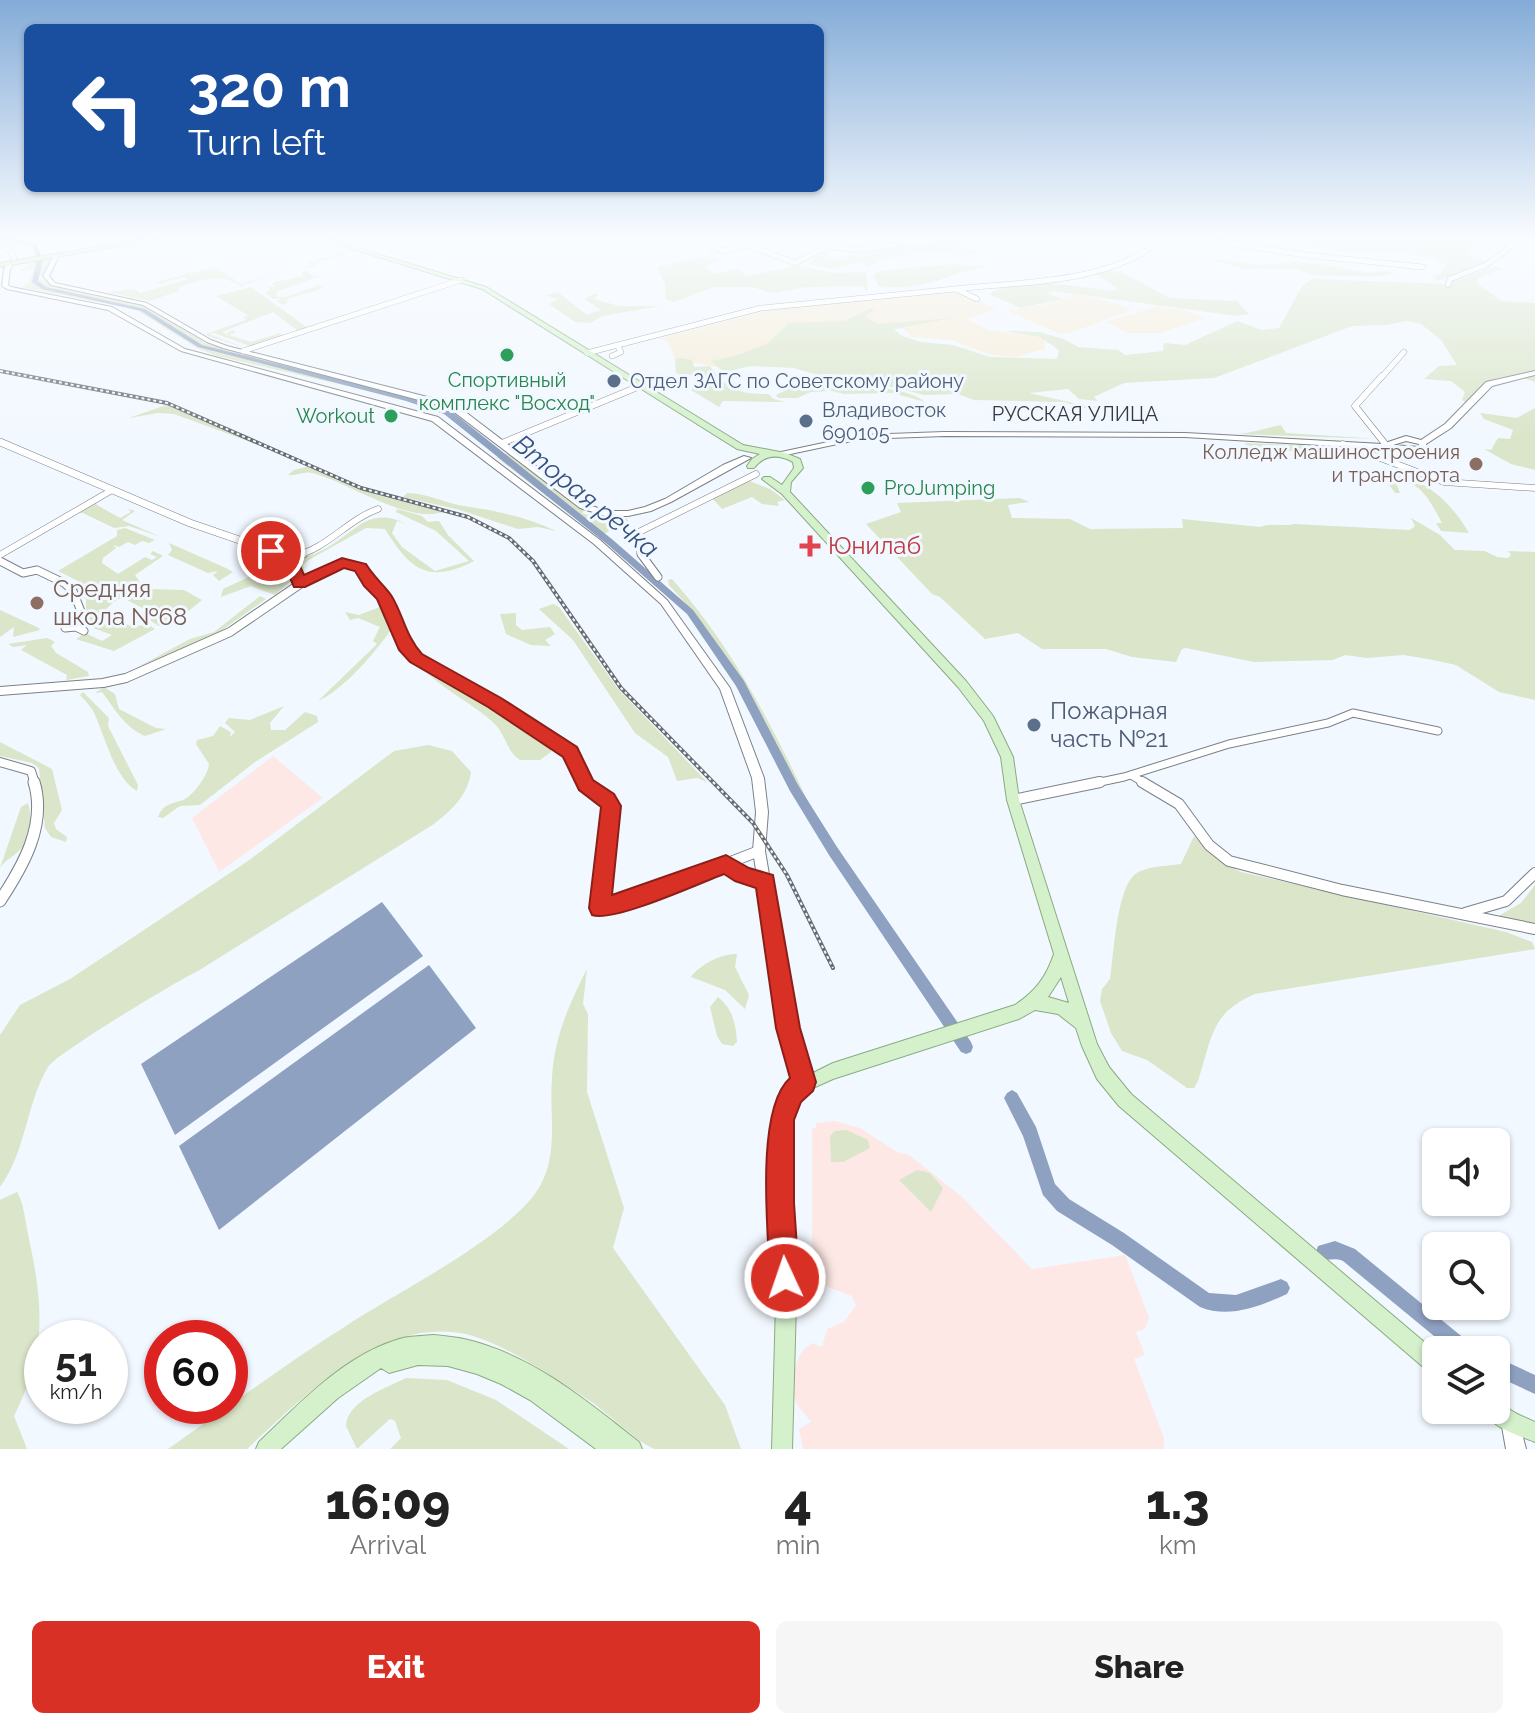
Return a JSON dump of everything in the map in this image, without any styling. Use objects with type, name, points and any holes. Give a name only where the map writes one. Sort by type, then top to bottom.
[{"type":"main road","points":[[96,306],[127,315],[183,350],[407,410],[450,428],[637,576],[664,602],[725,688],[758,778],[762,812],[759,851],[788,1028],[803,1079]]},
{"type":"main road","points":[[149,306],[209,341],[452,406],[583,506],[616,516],[647,510],[751,466],[755,460],[776,454],[792,457],[799,465]]},
{"type":"main road","name":"РУССКАЯ УЛИЦА","points":[[512,306],[740,447],[776,454],[809,450],[861,437],[931,434],[1124,434],[1422,449],[1422,443],[1448,426],[1489,384],[1535,373]]},
{"type":"main road","name":"РУССКАЯ УЛИЦА","points":[[740,447],[751,466]]},
{"type":"main road","points":[[785,492],[809,450]]},
{"type":"main road","points":[[751,466],[785,492],[981,707],[1004,750],[1013,800],[1060,955],[1103,1073],[1125,1100],[1422,1353]]},
{"type":"main road","points":[[767,479],[792,476]]},
{"type":"main road","points":[[776,1449],[779,1302],[774,1133],[775,1118],[784,1093],[803,1079],[1012,1014],[1034,1002],[1057,973],[1060,955]]},
{"type":"main road","points":[[1034,1002],[1062,1007],[1084,1026]]},
{"type":"main road","points":[[782,1449],[786,1303],[780,1142],[788,1100],[803,1079]]},
{"type":"main road","points":[[266,1449],[375,1360],[402,1348],[432,1344],[462,1346],[502,1361],[588,1415],[632,1449]]},
{"type":"main road","points":[[275,1449],[377,1368],[402,1357],[442,1354],[471,1360],[513,1380],[583,1425],[613,1449]]},
{"type":"main road","points":[[1510,1420],[1535,1432]]},
{"type":"main road","points":[[1505,1424],[1516,1449]]},
{"type":"street","points":[[243,351],[382,306]]},
{"type":"street","points":[[587,353],[774,306]]},
{"type":"street","points":[[612,356],[621,352],[617,345]]},
{"type":"street","points":[[1384,445],[1369,418],[1355,406],[1404,352]]},
{"type":"street","points":[[502,443],[640,386]]},
{"type":"street","points":[[0,442],[190,523],[289,557],[315,550],[360,517],[378,509]]},
{"type":"street","name":"РУССКАЯ УЛИЦА","points":[[1342,444],[1444,482],[1535,488]]},
{"type":"street","points":[[658,577],[644,560],[636,542],[639,532],[751,466]]},
{"type":"street","points":[[0,555],[112,490]]},
{"type":"street","points":[[289,557],[300,584]]},
{"type":"street","points":[[0,561],[23,573],[40,571],[70,587],[81,605],[82,614],[65,628],[76,627],[84,631]]},
{"type":"street","points":[[0,691],[103,683],[126,678],[230,632],[300,584],[342,563],[361,568],[369,583],[384,596],[408,650],[416,658],[495,703],[570,752],[586,785],[607,800],[611,806],[599,908],[640,897],[759,851]]},
{"type":"street","points":[[1013,800],[1131,775],[1229,744],[1328,723],[1353,713],[1438,731]]},
{"type":"street","points":[[0,762],[31,771],[36,795],[32,845],[24,865],[0,901]]},
{"type":"street","points":[[1131,775],[1179,804],[1209,845],[1229,861],[1342,890],[1535,929]]},
{"type":"street","points":[[726,864],[743,875],[765,882]]},
{"type":"street","points":[[1461,914],[1506,901],[1535,873]]},
{"type":"shaded area","points":[[989,306],[996,309],[967,319],[989,330],[1044,337],[1045,349],[1015,357],[988,354],[952,340],[912,337],[904,329],[857,326],[727,369],[675,359],[668,341],[658,339],[777,308]]},
{"type":"shaded area","points":[[1036,306],[1122,306],[1132,310],[1061,334],[1008,311]]},
{"type":"shaded area","points":[[1157,306],[1188,311],[1206,318],[1160,333],[1128,333],[1106,322]]},
{"type":"shaded area","points":[[273,756],[323,798],[219,872],[192,818]]},
{"type":"shaded area","points":[[835,1121],[860,1128],[897,1152],[909,1155],[961,1196],[1032,1269],[1125,1255],[1149,1317],[1145,1329],[1136,1332],[1145,1355],[1134,1359],[1164,1438],[1164,1449],[803,1449],[799,1429],[811,1422],[796,1403],[791,1379],[798,1359],[812,1343],[822,1347],[827,1329],[844,1322],[856,1305],[852,1296],[812,1281],[812,1128],[816,1128],[816,1123]]},
{"type":"green space","points":[[117,306],[144,306],[206,343],[441,405],[466,421],[460,423],[438,410],[408,400],[217,356],[197,348],[135,309]]},
{"type":"green space","points":[[232,306],[277,306],[308,328],[298,331],[273,312],[222,332],[228,335],[233,330],[236,332],[229,335],[251,342],[280,333],[283,336],[250,346],[209,334],[246,348],[206,334],[246,320],[243,317],[249,316]]},
{"type":"green space","points":[[551,306],[575,306],[587,315],[601,310],[595,306],[661,306],[602,316],[591,323],[575,322]]},
{"type":"green space","points":[[1161,306],[1241,306],[1249,314],[1237,316]]},
{"type":"green space","points":[[1291,306],[1535,306],[1535,382],[1516,377],[1497,378],[1482,386],[1465,402],[1462,400],[1465,392],[1451,381],[1424,379],[1439,366],[1457,365],[1441,340],[1421,324],[1406,321],[1352,326],[1214,378],[1124,383],[1094,397],[1098,401],[1079,399],[1068,389],[1029,393],[1087,406],[1106,407],[1083,408],[1064,402],[974,400],[958,394],[924,395],[893,387],[828,378],[794,368],[751,366],[724,372],[711,361],[735,356],[768,343],[789,323],[845,321],[871,308],[874,310],[865,317],[878,324],[953,318],[894,329],[902,336],[921,342],[953,345],[990,357],[1057,359],[1059,350],[1040,337],[1005,331],[1039,332],[1064,339],[1078,347],[1118,350],[1125,355],[1163,351],[1164,343],[1185,345],[1237,321],[1262,330],[1279,328]]},
{"type":"green space","points":[[675,359],[692,360],[694,367],[710,366],[735,389],[768,394],[785,402],[723,401],[719,407],[691,390],[698,379],[696,373],[684,377],[676,373]]},
{"type":"green space","points":[[853,386],[901,391],[925,402],[892,393],[811,392],[797,398],[778,398],[776,395],[790,388]]},
{"type":"green space","points":[[166,405],[300,460],[174,414],[158,413],[129,418]]},
{"type":"green space","points":[[930,405],[950,415],[925,412],[926,418],[908,413],[842,415],[849,406]]},
{"type":"green space","points":[[1535,408],[1535,470],[1511,464],[1484,449],[1491,450],[1498,438],[1510,439],[1513,430],[1484,419],[1480,413],[1517,418]]},
{"type":"green space","points":[[1281,425],[1286,433],[1379,439],[1238,434]]},
{"type":"green space","points":[[1245,443],[1341,447],[1376,460],[1333,453],[1250,449]]},
{"type":"green space","points":[[509,453],[584,510],[582,513],[604,519],[626,518],[631,525],[621,523],[600,537],[496,457]]},
{"type":"green space","points":[[307,467],[377,495],[443,512],[429,514],[395,507],[312,473],[288,475]]},
{"type":"green space","points":[[1389,475],[1414,481],[1436,493],[1454,511],[1469,533],[1441,531],[1436,523],[1442,523],[1424,494],[1404,481],[1395,481],[1400,493],[1395,493],[1384,477]]},
{"type":"green space","points":[[747,480],[770,489],[785,500],[777,502],[779,506],[762,504],[752,497],[722,509],[711,497]]},
{"type":"green space","points":[[407,493],[514,516],[556,531],[538,527],[518,529],[460,510],[403,497]]},
{"type":"green space","points":[[1020,498],[1029,502],[1008,505],[1012,518],[1070,519],[1090,529],[1183,528],[1182,519],[1260,527],[1295,524],[1410,530],[1415,526],[1411,518],[1440,535],[1455,550],[1485,551],[1508,558],[1511,555],[1508,551],[1535,552],[1535,700],[1499,692],[1456,665],[1404,655],[1367,658],[1345,655],[1333,660],[1254,662],[1186,648],[1182,649],[1176,662],[1132,657],[1106,649],[1042,649],[1018,633],[985,639],[940,597],[932,594],[866,524],[901,512],[897,503]]},
{"type":"green space","points":[[96,502],[120,518],[131,512],[128,509],[135,511],[122,520],[161,537],[129,526],[114,528],[77,513]]},
{"type":"green space","points":[[397,509],[422,516],[428,522],[439,521],[448,535],[474,561],[444,572],[432,572],[421,569],[403,554],[385,529],[366,528],[307,561],[303,565],[305,573],[302,573],[297,560],[321,551],[361,524],[381,518],[393,519],[406,524],[397,521],[392,533],[402,547],[435,571],[469,561],[436,531],[396,512]]},
{"type":"green space","points":[[125,528],[155,540],[135,545],[128,542],[119,547],[113,545],[116,548],[103,558],[102,563],[118,574],[145,557],[152,560],[157,557],[150,554],[153,551],[163,556],[135,575],[142,585],[81,627],[76,624],[86,613],[86,599],[75,588],[78,581],[58,571],[117,536],[117,530]]},
{"type":"green space","points":[[169,543],[233,572],[219,581],[213,575],[218,571],[208,573],[168,555],[172,550]]},
{"type":"green space","points":[[287,557],[293,579],[275,595],[251,586],[221,597],[223,589],[251,576],[274,582],[287,571],[284,560],[279,558]]},
{"type":"green space","points":[[672,579],[714,632],[750,688],[811,808],[729,663],[669,585],[668,580]]},
{"type":"green space","points":[[138,590],[184,590],[202,600],[179,619],[159,626],[151,621],[150,612],[125,599]]},
{"type":"green space","points":[[260,596],[266,599],[218,633],[136,668],[190,639],[214,632]]},
{"type":"green space","points":[[553,604],[559,607],[619,690],[707,782],[697,778],[677,781],[668,757],[635,733],[573,640],[539,609]]},
{"type":"green space","points":[[385,605],[392,628],[386,637],[348,679],[318,701],[377,644],[373,641],[380,627],[358,618],[350,620],[345,612],[359,615]]},
{"type":"green space","points":[[0,610],[40,630],[13,637],[14,627],[0,637]]},
{"type":"green space","points":[[516,613],[516,625],[522,630],[550,627],[555,634],[545,640],[551,646],[531,645],[506,634],[500,614]]},
{"type":"green space","points":[[106,615],[133,627],[147,624],[155,629],[114,651],[76,639],[85,633],[102,641],[112,635],[93,628]]},
{"type":"green space","points":[[47,638],[55,642],[51,646],[56,653],[88,672],[89,676],[66,680],[67,675],[21,650],[27,645],[13,647],[8,644]]},
{"type":"green space","points":[[421,666],[538,734],[553,745],[551,752],[540,760],[520,760],[492,721],[439,683]]},
{"type":"green space","points":[[104,687],[115,694],[119,709],[156,728],[166,729],[145,736],[131,728],[102,692],[95,693]]},
{"type":"green space","points":[[83,692],[109,718],[108,726],[138,785],[137,791],[117,767],[94,712],[80,695]]},
{"type":"green space","points":[[284,706],[270,723],[271,730],[285,730],[305,712],[317,716],[318,722],[255,762],[200,805],[180,806],[163,818],[158,817],[165,807],[192,794],[206,774],[209,764],[196,744],[197,740],[213,736],[220,726],[231,732],[230,737],[235,732],[225,723],[229,718],[250,720]]},
{"type":"green space","points":[[0,742],[52,769],[62,810],[54,823],[56,829],[67,837],[66,842],[51,837],[45,828],[39,768],[32,763],[0,756]]},
{"type":"green space","points":[[428,745],[452,751],[471,772],[463,795],[453,807],[434,824],[55,1060],[41,1081],[15,1159],[0,1187],[0,1035],[20,1005],[70,979],[248,861],[394,751]]},
{"type":"green space","points":[[28,803],[30,821],[26,841],[0,868],[21,807]]},
{"type":"green space","points":[[1194,836],[1221,862],[1241,872],[1506,932],[1532,942],[1535,949],[1255,994],[1240,1001],[1221,1019],[1210,1040],[1198,1081],[1194,1088],[1187,1088],[1147,1060],[1122,1051],[1111,1033],[1100,1001],[1102,989],[1110,979],[1119,910],[1127,885],[1133,876],[1143,870],[1181,864]]},
{"type":"green space","points":[[1535,885],[1535,930],[1495,918],[1521,903]]},
{"type":"green space","points":[[737,954],[735,967],[749,995],[745,1009],[725,990],[691,977],[711,961]]},
{"type":"green space","points":[[587,969],[583,1004],[588,1014],[587,1092],[624,1208],[613,1248],[725,1405],[741,1449],[655,1449],[526,1360],[487,1341],[453,1332],[419,1333],[387,1343],[356,1359],[326,1379],[247,1449],[168,1449],[203,1424],[248,1424],[248,1393],[326,1339],[453,1261],[506,1223],[526,1204],[540,1186],[549,1160],[552,1078],[559,1035]]},
{"type":"green space","points":[[718,997],[733,1018],[737,1042],[733,1046],[722,1044],[717,1036],[710,1007]]},
{"type":"green space","points":[[846,1130],[868,1140],[870,1148],[843,1162],[831,1162],[830,1136],[835,1131]]},
{"type":"green space","points":[[917,1170],[930,1173],[943,1188],[931,1212],[899,1180]]},
{"type":"green space","points":[[17,1192],[23,1207],[37,1283],[39,1320],[24,1320],[24,1394],[14,1416],[27,1449],[0,1449],[0,1200]]},
{"type":"green space","points":[[406,1378],[447,1380],[496,1400],[569,1449],[390,1449],[401,1438],[395,1421],[390,1419],[357,1449],[346,1426],[353,1409],[369,1396]]},
{"type":"water","points":[[382,902],[423,956],[175,1135],[141,1064]]},
{"type":"water","points":[[429,965],[476,1028],[219,1230],[179,1146]]},
{"type":"waterway","name":"Вторая речка","points":[[123,306],[143,310],[200,346],[409,399],[447,412],[610,542],[690,612],[740,684],[794,788],[833,851],[966,1047]]},
{"type":"waterway","name":"Вторая речка","points":[[1012,1098],[1030,1133],[1049,1189],[1063,1205],[1118,1239],[1206,1301],[1236,1304],[1281,1288]]},
{"type":"waterway","name":"Вторая речка","points":[[1324,1252],[1335,1249],[1349,1255],[1448,1336]]},
{"type":"waterway","name":"Вторая речка","points":[[1510,1373],[1535,1385]]},
{"type":"railway","points":[[0,371],[167,403],[361,488],[468,517],[509,538],[533,561],[621,688],[753,823],[787,875],[833,968]]},
{"type":"place","name":"Спортивный комплекс \"Восход\"","points":[[507,355]]},
{"type":"place","name":"Отдел ЗАГС по Советскому району","points":[[614,381]]},
{"type":"place","name":"Workout","points":[[391,416]]},
{"type":"place","name":"Владивосток 690105","points":[[806,421]]},
{"type":"place","name":"Колледж машиностроения и транспорта","points":[[1476,464]]},
{"type":"place","name":"ProJumping","points":[[868,488]]},
{"type":"place","name":"Юнилаб","points":[[810,546]]},
{"type":"place","name":"Средняя школа №68","points":[[37,603]]},
{"type":"place","name":"Пожарная часть №21","points":[[1034,725]]},
{"type":"route","points":[[271,551],[289,557],[300,584],[342,563],[363,569],[369,583],[384,596],[408,650],[416,658],[495,703],[570,752],[586,785],[610,802],[611,806],[599,908],[640,897],[726,864],[743,875],[765,882],[788,1028],[804,1082],[791,1093],[782,1120],[781,1203],[785,1278]]}]
